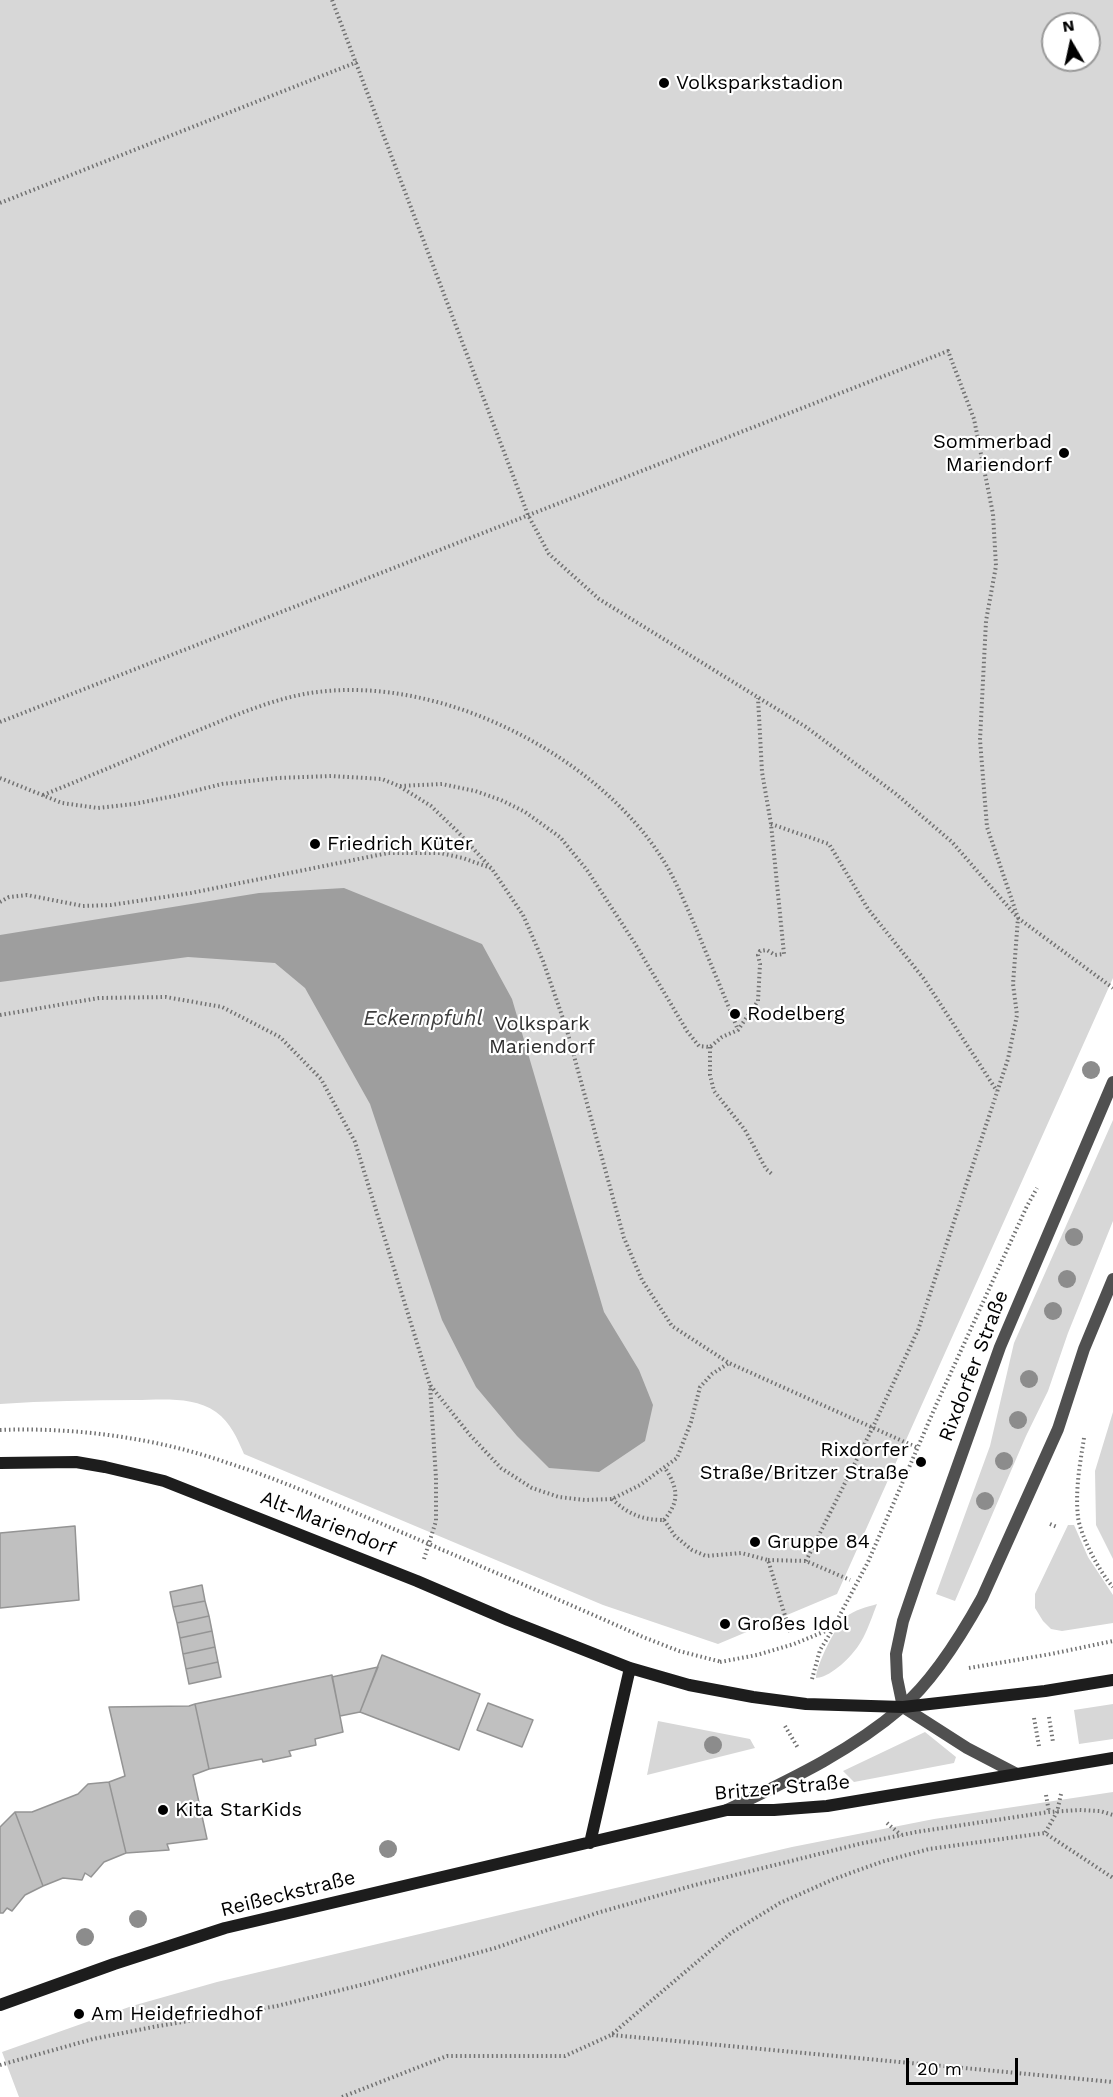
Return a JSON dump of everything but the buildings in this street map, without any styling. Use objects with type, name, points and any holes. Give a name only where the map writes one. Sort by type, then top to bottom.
[{"type":"main road","name":"Alt-Mariendorf","points":[[0,1463],[76,1462],[164,1481],[630,1668]]},
{"type":"main road","points":[[590,1842],[630,1668],[689,1685],[770,1700],[903,1707],[1030,1693],[1113,1680]]},
{"type":"main road","name":"Britzer Straße","points":[[590,1842],[727,1810],[774,1810],[827,1806],[1113,1758]]},
{"type":"main road","name":"Reißeckstraße","points":[[0,2005],[225,1928],[590,1842]]},
{"type":"street","name":"Rixdorfer Straße","points":[[903,1707],[897,1678],[896,1654],[903,1622],[917,1580],[1000,1347],[1113,1082]]},
{"type":"street","points":[[727,1810],[799,1775],[864,1737],[903,1707],[932,1674],[971,1618],[982,1598],[1058,1429],[1084,1350],[1113,1279]]},
{"type":"street","points":[[903,1707],[967,1748],[1015,1773]]},
{"type":"path","points":[[332,0],[528,515],[549,554],[599,599],[806,727],[896,794],[952,842],[1018,918],[1113,988]]},
{"type":"path","points":[[0,203],[357,62]]},
{"type":"path","points":[[0,722],[948,351],[974,419],[993,514],[996,566],[986,621],[980,740],[987,828],[1018,918],[1013,984],[1017,1015],[1008,1059],[918,1329],[873,1427],[806,1561]]},
{"type":"path","points":[[42,796],[230,717],[285,698],[333,690],[381,691],[437,702],[483,717],[537,743],[592,782],[637,825],[665,863],[738,1030]]},
{"type":"path","points":[[399,786],[442,784],[476,791],[525,812],[560,837],[586,870],[634,942],[687,1031],[699,1046],[710,1047],[722,1037],[738,1030],[758,1001],[760,964],[758,955],[760,951],[767,950],[775,955],[784,954],[771,824],[762,772],[758,698]]},
{"type":"path","points":[[0,778],[42,796],[98,808],[134,804],[222,784],[277,778],[331,776],[382,779],[399,786],[430,806],[492,869],[523,915],[543,961],[566,1027],[624,1238],[642,1280],[672,1326],[729,1363],[918,1448]]},
{"type":"path","points":[[771,824],[829,844],[868,909],[924,979],[997,1091]]},
{"type":"path","points":[[0,902],[9,897],[27,895],[83,906],[111,905],[191,893],[388,853],[417,851],[463,858],[492,869]]},
{"type":"path","points":[[0,1015],[99,998],[166,997],[222,1007],[280,1037],[321,1079],[355,1142],[430,1385],[436,1478],[436,1521],[417,1581]]},
{"type":"path","points":[[710,1047],[710,1075],[714,1090],[745,1130],[766,1169],[773,1175]]},
{"type":"path","points":[[813,1675],[820,1650],[868,1562],[1022,1216],[1038,1187]]},
{"type":"path","points":[[430,1385],[470,1435],[501,1468],[532,1488],[559,1497],[585,1500],[612,1499],[640,1485],[676,1458],[691,1422],[700,1387],[712,1374],[729,1363]]},
{"type":"path","points":[[0,1430],[64,1431],[173,1447],[238,1466],[429,1544],[643,1637],[680,1651],[730,1664]]},
{"type":"path","points":[[1085,1435],[1078,1479],[1078,1518],[1091,1551],[1113,1587]]},
{"type":"path","points":[[664,1468],[674,1481],[676,1496],[672,1511],[664,1520]]},
{"type":"path","points":[[612,1499],[625,1511],[639,1518],[664,1520]]},
{"type":"path","points":[[664,1520],[675,1536],[692,1550],[706,1556],[741,1552],[768,1560],[806,1561],[850,1580]]},
{"type":"path","points":[[1050,1524],[1057,1527]]},
{"type":"path","points":[[768,1560],[790,1632]]},
{"type":"path","points":[[720,1662],[757,1655],[794,1644],[833,1628]]},
{"type":"path","points":[[1051,1654],[1113,1641]]},
{"type":"path","points":[[1024,1658],[1049,1812]]},
{"type":"path","points":[[1049,1715],[1054,1746]]},
{"type":"path","points":[[784,1725],[800,1751]]},
{"type":"path","points":[[1045,1833],[1057,1812],[1061,1794]]},
{"type":"path","points":[[0,2065],[93,2039],[277,2006],[365,1984],[495,1948],[630,1903],[859,1844],[916,1832],[1049,1812],[1079,1810],[1100,1811],[1113,1815]]},
{"type":"path","points":[[342,2097],[447,2056],[565,2056],[612,2035],[731,1933],[780,1903],[843,1875],[881,1862],[929,1849],[1045,1833],[1113,1878]]},
{"type":"path","points":[[612,2035],[1113,2082]]},
{"type":"green space","name":"Volkspark Mariendorf","points":[[0,0],[1113,0],[1113,978],[837,1594],[718,1644],[603,1605],[244,1454],[226,1421],[216,1412],[197,1403],[166,1400],[0,1404]]},
{"type":"green space","points":[[1113,1120],[1113,1221],[1068,1333],[1048,1391],[1026,1436],[955,1601],[936,1594],[990,1446],[1014,1343]]},
{"type":"green space","points":[[1113,1412],[1113,1559],[1096,1525],[1095,1471]]},
{"type":"green space","points":[[1068,1525],[1074,1525],[1088,1557],[1113,1595],[1113,1623],[1062,1631],[1051,1629],[1035,1608],[1035,1594]]},
{"type":"green space","points":[[877,1604],[864,1637],[854,1651],[841,1665],[816,1678],[823,1656],[842,1621],[853,1612]]},
{"type":"green space","points":[[1113,1704],[1113,1739],[1079,1744],[1074,1710]]},
{"type":"green space","points":[[658,1721],[750,1739],[755,1748],[647,1775]]},
{"type":"green space","points":[[925,1732],[956,1757],[954,1763],[854,1782],[843,1771]]},
{"type":"green space","points":[[1113,1792],[1113,2097],[19,2097],[2,2052],[132,2006],[217,1982],[521,1910],[792,1847],[934,1819]]},
{"type":"water","name":"Eckernpfuhl","points":[[344,888],[482,944],[512,999],[604,1312],[639,1370],[653,1405],[645,1441],[599,1472],[549,1468],[517,1436],[476,1387],[442,1320],[370,1104],[305,988],[275,963],[188,957],[0,982],[0,935],[259,893]]},
{"type":"place","name":"Volksparkstadion","points":[[664,83]]},
{"type":"place","name":"Sommerbad Mariendorf","points":[[1064,453]]},
{"type":"place","name":"Friedrich Küter","points":[[315,844]]},
{"type":"place","name":"Rodelberg","points":[[735,1014]]},
{"type":"place","name":"Rixdorfer Straße/Britzer Straße","points":[[921,1462]]},
{"type":"place","name":"Gruppe 84","points":[[755,1542]]},
{"type":"place","name":"Großes Idol","points":[[725,1624]]},
{"type":"place","name":"Kita StarKids","points":[[163,1810]]},
{"type":"place","name":"Am Heidefriedhof","points":[[79,2014]]}]
